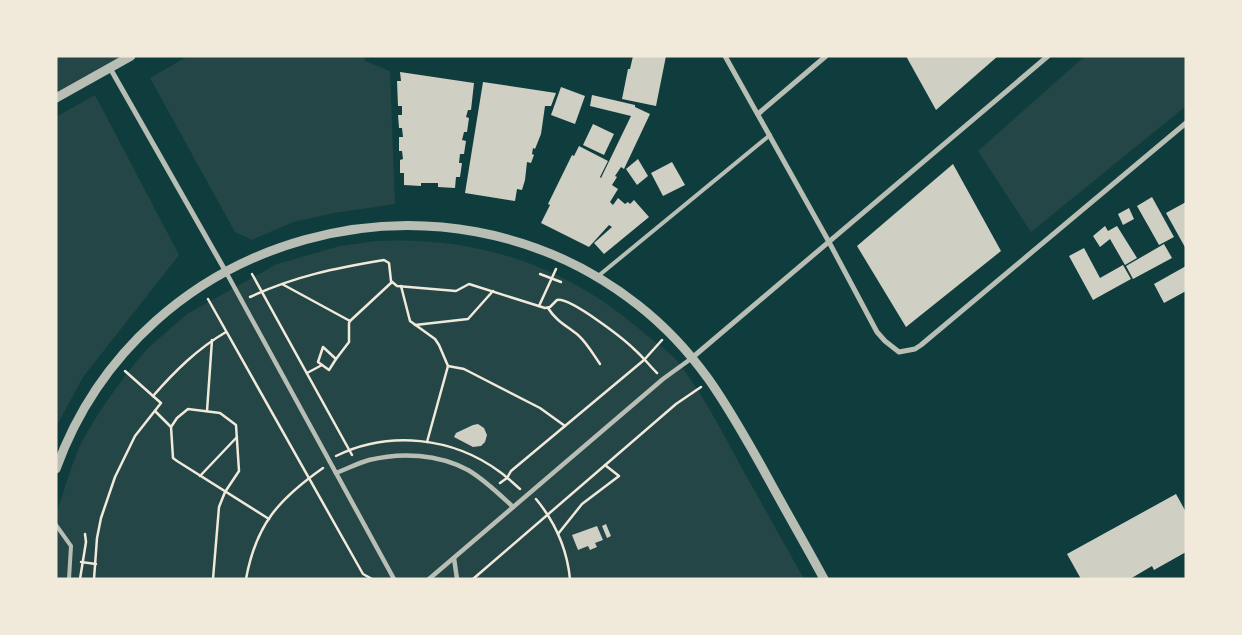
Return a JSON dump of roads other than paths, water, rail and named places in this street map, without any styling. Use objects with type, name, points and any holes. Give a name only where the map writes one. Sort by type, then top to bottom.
[{"type":"street","points":[[56,98],[131,56]]},
{"type":"street","points":[[726,56],[877,332],[899,352],[915,349],[921,345],[1186,123]]},
{"type":"street","points":[[758,114],[826,56]]},
{"type":"street","points":[[429,579],[1048,56]]},
{"type":"street","points":[[110,68],[226,272],[394,579]]},
{"type":"street","points":[[56,469],[82,413],[116,364],[164,314],[201,287],[226,272],[272,250],[347,229],[397,225],[431,226],[474,231],[524,244],[560,258],[597,277],[637,304],[669,332],[693,357],[732,414],[824,579]]},
{"type":"street","points":[[336,473],[368,460],[400,456],[436,458],[467,470],[513,507]]},
{"type":"street","points":[[454,558],[457,579]]},
{"type":"lane","points":[[597,277],[770,136]]},
{"type":"lane","points":[[56,525],[71,546],[69,579]]}]
